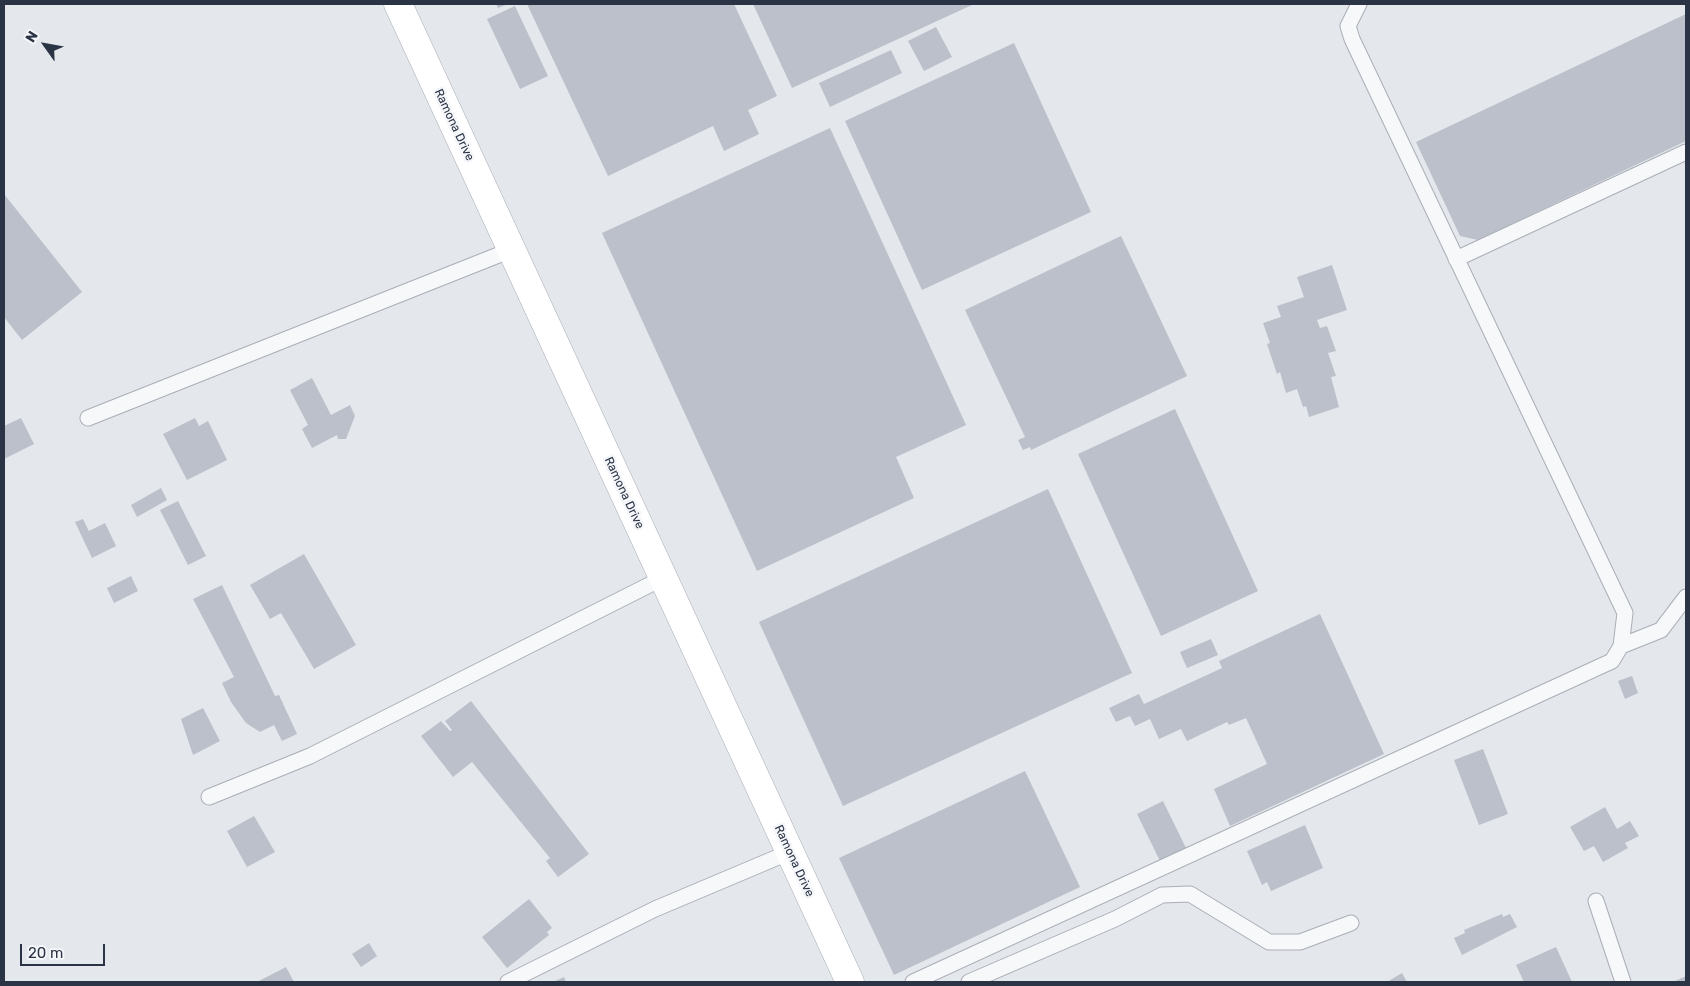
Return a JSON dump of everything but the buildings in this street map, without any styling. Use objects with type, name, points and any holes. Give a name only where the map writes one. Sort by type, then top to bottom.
[{"type":"street","name":"Ramona Drive","points":[[398,4],[850,982]]},
{"type":"lane","points":[[913,982],[1612,661],[1621,646],[1625,613],[1352,39],[1348,26],[1359,4]]},
{"type":"lane","points":[[1456,259],[1686,152]]},
{"type":"lane","points":[[88,418],[511,250]]},
{"type":"lane","points":[[209,797],[310,756],[663,578]]},
{"type":"lane","points":[[1621,646],[1661,630],[1686,597]]},
{"type":"lane","points":[[508,982],[655,909],[790,852]]},
{"type":"lane","points":[[969,982],[1115,919],[1162,895],[1190,894],[1269,942],[1300,942],[1351,923]]},
{"type":"lane","points":[[1596,901],[1623,982]]}]
